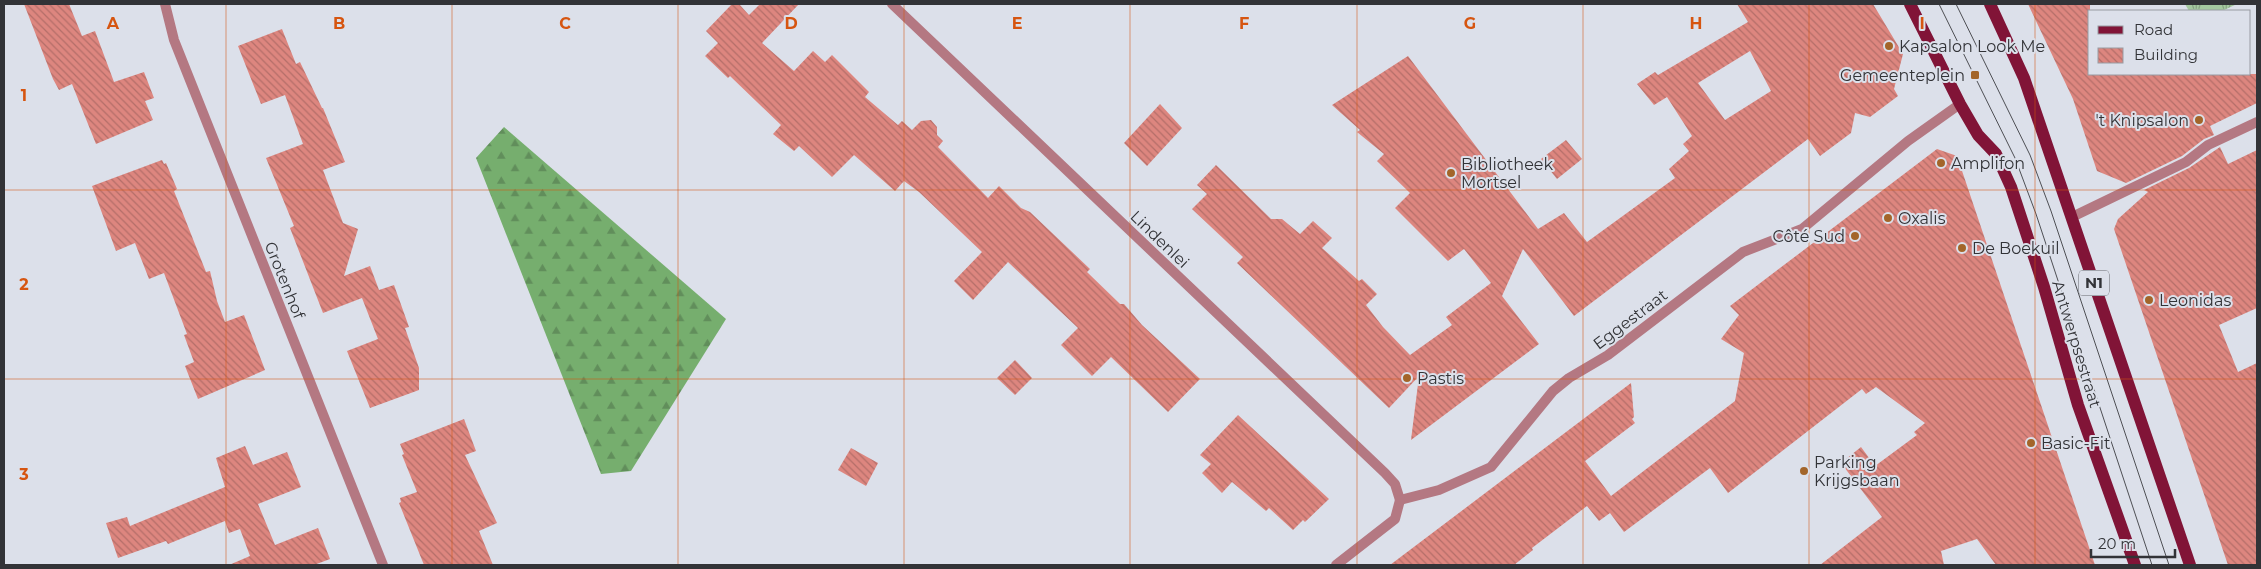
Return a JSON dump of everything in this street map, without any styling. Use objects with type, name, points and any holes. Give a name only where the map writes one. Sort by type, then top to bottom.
[{"type":"main road","name":"Antwerpsestraat","points":[[1910,4],[1960,104],[1978,135],[1996,154],[2011,187],[2044,287],[2078,405],[2135,565]]},
{"type":"main road","name":"Antwerpsestraat","points":[[1990,4],[2024,78],[2190,565]]},
{"type":"street","name":"Grotenhof","points":[[165,4],[174,40],[383,565]]},
{"type":"street","name":"Lindenlei","points":[[892,4],[1385,473],[1395,484],[1400,500]]},
{"type":"street","name":"Eggestraat","points":[[1400,500],[1439,490],[1491,467],[1553,391],[1569,378],[1608,355],[1742,252],[1802,229],[1908,141],[1960,104]]},
{"type":"street","points":[[2072,217],[2186,162],[2208,145],[2257,122]]},
{"type":"street","points":[[1336,565],[1394,519],[1400,500]]},
{"type":"green space","points":[[2185,4],[2237,4],[2224,10],[2188,10]]},
{"type":"green space","points":[[504,127],[726,319],[631,471],[601,474],[476,158]]},
{"type":"building","points":[[24,4],[69,4],[82,36],[95,31],[114,82],[144,72],[154,98],[145,101],[153,120],[96,144],[72,84],[59,90],[53,79]]},
{"type":"building","points":[[732,4],[739,4],[749,15],[760,4],[799,4],[762,43],[794,71],[813,51],[825,62],[832,55],[869,92],[865,97],[898,125],[902,121],[912,130],[921,121],[931,120],[937,127],[937,135],[943,141],[938,147],[988,198],[999,186],[1021,208],[1030,212],[1090,269],[1087,272],[1120,304],[1124,304],[1142,325],[1200,379],[1168,412],[1111,357],[1092,376],[1061,345],[1078,328],[1008,262],[973,300],[954,281],[982,252],[919,192],[904,181],[895,191],[854,155],[832,177],[799,146],[794,151],[773,134],[781,125],[730,76],[728,78],[705,56],[718,43],[706,31]]},
{"type":"building","points":[[1737,4],[1873,4],[1903,54],[1894,89],[1898,96],[1870,117],[1855,113],[1851,133],[1820,156],[1808,139],[1574,316],[1523,249],[1502,296],[1539,344],[1411,440],[1419,376],[1389,408],[1237,263],[1243,257],[1192,209],[1207,194],[1197,185],[1216,165],[1271,219],[1282,219],[1300,234],[1313,221],[1332,238],[1322,248],[1359,281],[1362,279],[1377,294],[1366,305],[1383,327],[1410,355],[1452,325],[1446,317],[1491,283],[1464,249],[1448,261],[1395,208],[1410,193],[1377,161],[1384,154],[1357,132],[1360,130],[1332,105],[1408,56],[1538,229],[1564,213],[1587,242],[1675,178],[1669,169],[1689,151],[1683,144],[1692,136],[1667,97],[1654,105],[1637,84],[1655,72],[1658,75],[1748,22]],"holes":[[[1750,51],[1771,91],[1725,120],[1698,83]]]},
{"type":"building","points":[[2028,4],[2090,4],[2090,10],[2088,10],[2088,75],[2257,74],[2257,103],[2210,126],[2214,135],[2204,139],[2182,156],[2126,183],[2097,171],[2073,99]]},
{"type":"building","points":[[282,29],[296,64],[300,62],[323,108],[345,162],[323,170],[343,223],[358,229],[344,276],[370,266],[379,290],[394,285],[409,327],[405,328],[419,368],[419,390],[370,408],[347,351],[378,339],[362,298],[323,313],[290,228],[294,226],[266,158],[303,144],[285,95],[261,104],[238,46]]},
{"type":"building","points":[[1160,104],[1182,128],[1147,166],[1124,143]]},
{"type":"building","points":[[1566,140],[1582,159],[1557,179],[1541,159]]},
{"type":"building","points":[[2220,147],[2228,164],[2257,150],[2257,308],[2219,325],[2238,372],[2257,363],[2257,565],[2228,565],[2114,229],[2118,219],[2148,192],[2144,190],[2189,168]]},
{"type":"building","points":[[1937,149],[1957,156],[2095,565],[1996,565],[1977,539],[1941,551],[1944,565],[1820,565],[1882,517],[1841,463],[1861,447],[1875,466],[1917,435],[1914,432],[1925,423],[1876,387],[1866,394],[1862,389],[1728,493],[1710,468],[1624,532],[1610,513],[1599,521],[1587,506],[1532,548],[1533,550],[1514,565],[1390,565],[1631,383],[1634,417],[1632,419],[1635,423],[1585,461],[1611,496],[1735,401],[1744,353],[1721,339],[1739,315],[1730,306]]},
{"type":"building","points":[[162,160],[164,164],[166,163],[177,189],[174,191],[206,272],[210,271],[217,301],[225,322],[244,315],[265,370],[198,399],[185,366],[194,362],[184,335],[187,334],[164,273],[149,279],[135,243],[116,251],[92,186]]},
{"type":"building","points":[[1015,360],[1032,378],[1015,395],[997,378]]},
{"type":"building","points":[[1238,415],[1329,499],[1305,522],[1303,520],[1293,530],[1269,508],[1266,511],[1232,482],[1222,493],[1202,473],[1211,464],[1200,455]]},
{"type":"building","points":[[464,419],[476,451],[465,455],[497,523],[479,531],[493,565],[424,565],[399,503],[401,502],[400,498],[417,492],[402,455],[404,454],[400,444]]},
{"type":"building","points":[[245,446],[253,465],[287,452],[301,487],[258,504],[275,545],[318,528],[330,559],[314,565],[229,565],[250,556],[240,529],[229,533],[225,521],[168,544],[166,541],[118,558],[106,523],[127,517],[130,526],[225,487],[216,458]]},
{"type":"building","points":[[851,448],[878,463],[866,486],[838,470]]},
{"type":"tram line","points":[[1939,4],[2015,158],[2036,214],[2152,565]]},
{"type":"tram line","points":[[1956,4],[2030,155],[2051,211],[2169,565]]},
{"type":"place","name":"Kapsalon Look Me","points":[[1889,46]]},
{"type":"place","name":"Gemeenteplein","points":[[1975,75]]},
{"type":"place","name":"'t Knipsalon","points":[[2199,120]]},
{"type":"place","name":"Amplifon","points":[[1941,163]]},
{"type":"place","name":"Bibliotheek Mortsel","points":[[1451,173]]},
{"type":"place","name":"Oxalis","points":[[1888,218]]},
{"type":"place","name":"Côté Sud","points":[[1855,236]]},
{"type":"place","name":"De Boekuil","points":[[1962,248]]},
{"type":"place","name":"Leonidas","points":[[2149,300]]},
{"type":"place","name":"Pastis","points":[[1407,378]]},
{"type":"place","name":"Basic-Fit","points":[[2031,443]]},
{"type":"place","name":"Parking Krijgsbaan","points":[[1804,471]]}]
